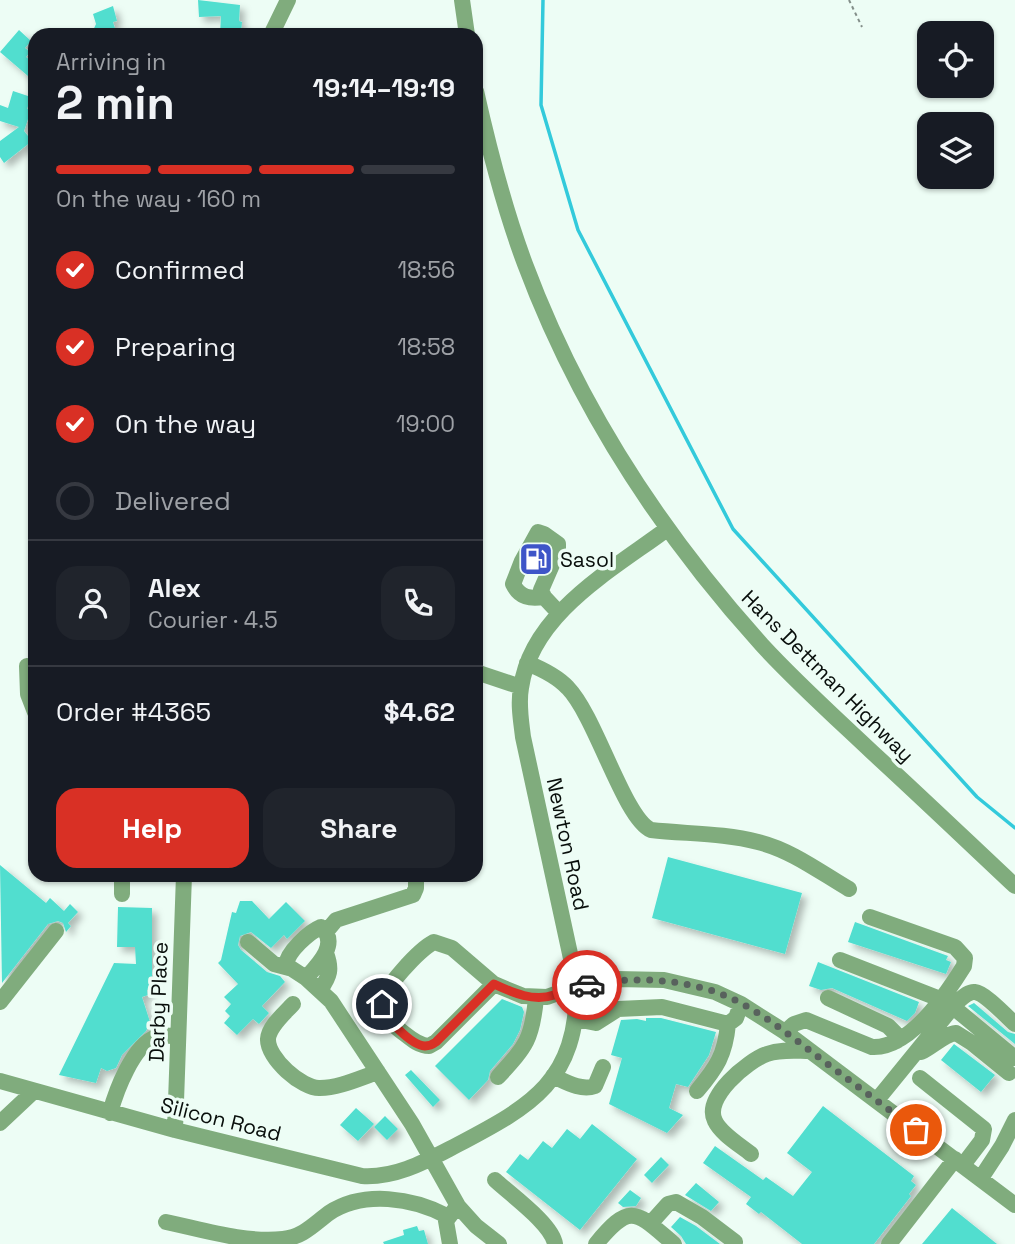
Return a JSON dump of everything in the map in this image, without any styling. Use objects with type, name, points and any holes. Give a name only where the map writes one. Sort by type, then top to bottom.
[{"type":"street","points":[[274,28],[288,0]]},
{"type":"street","points":[[462,0],[466,28]]},
{"type":"street","name":"Hans Dettman Highway","points":[[483,122],[513,229],[550,323],[609,440],[667,529],[771,655],[1015,886]]},
{"type":"street","name":"Newton Road","points":[[431,1158],[507,1119],[526,1106],[553,1076],[569,1046],[576,1019],[577,986],[523,737],[521,687],[534,646],[558,612],[667,529]]},
{"type":"street","points":[[544,597],[558,612]]},
{"type":"street","points":[[527,663],[561,681],[579,702],[627,801],[644,827],[760,842],[783,851],[849,889]]},
{"type":"street","points":[[27,666],[28,694]]},
{"type":"street","points":[[483,674],[521,687]]},
{"type":"street","points":[[122,882],[122,894]]},
{"type":"street","name":"Darby Place","points":[[175,1130],[184,882]]},
{"type":"street","points":[[326,932],[336,920],[412,895],[416,882]]},
{"type":"street","points":[[870,917],[956,947],[965,958],[947,1003],[915,1054],[877,1100]]},
{"type":"street","points":[[289,968],[286,961],[289,955],[321,927],[326,932],[329,944],[326,953],[306,978]]},
{"type":"street","points":[[0,1002],[56,931]]},
{"type":"street","points":[[248,942],[274,964],[289,968],[320,990],[378,1072],[431,1158],[453,1211],[446,1231],[450,1244]]},
{"type":"street","points":[[494,984],[429,1046],[423,1046],[392,1024],[383,1012],[383,997],[418,952],[434,942],[452,948],[494,984],[523,996],[536,998],[556,995],[577,986],[617,979],[664,980],[715,992],[741,1004],[785,1032],[1015,1205]]},
{"type":"street","points":[[320,990],[330,975],[330,963],[326,953]]},
{"type":"street","points":[[840,960],[947,1003],[1012,1065]]},
{"type":"street","points":[[785,1032],[794,1024],[806,1020],[872,1047],[883,1047],[907,1035],[947,1003],[977,992],[1015,1024]]},
{"type":"street","points":[[498,1077],[529,1038],[534,1027],[536,998]]},
{"type":"street","points":[[828,998],[888,1026],[895,1033],[897,1041]]},
{"type":"street","points":[[293,1004],[270,1031],[268,1038],[276,1060],[291,1074],[309,1086],[322,1088],[378,1072]]},
{"type":"street","points":[[697,1091],[723,1056],[728,1024],[736,1018],[741,1004]]},
{"type":"street","points":[[576,1019],[596,1023],[618,1009],[662,1007],[728,1024]]},
{"type":"street","points":[[915,1054],[956,1033],[1012,1065]]},
{"type":"street","points":[[110,1113],[118,1086],[145,1045],[159,1035],[178,1037]]},
{"type":"street","points":[[751,1154],[715,1122],[712,1113],[716,1097],[761,1056],[778,1051],[810,1051]]},
{"type":"street","points":[[553,1076],[579,1087],[589,1088],[594,1086],[603,1067]]},
{"type":"street","points":[[889,1244],[959,1162],[982,1140],[984,1129],[920,1078]]},
{"type":"street","name":"Silicon Road","points":[[0,1081],[110,1113],[362,1176],[392,1175],[431,1158]]},
{"type":"street","points":[[0,1122],[33,1092]]},
{"type":"street","points":[[981,1178],[1010,1142],[1015,1120]]},
{"type":"street","points":[[495,1180],[545,1225],[555,1244]]},
{"type":"street","points":[[166,1222],[230,1236],[283,1239],[297,1236],[334,1210],[352,1203],[401,1199],[453,1211],[499,1244]]},
{"type":"street","points":[[650,1224],[668,1204],[677,1202],[734,1242]]},
{"type":"street","points":[[596,1244],[618,1219],[634,1216],[650,1224],[667,1242]]},
{"type":"path","points":[[849,0],[862,27]]},
{"type":"building","points":[[198,0],[240,5],[241,28],[220,28],[221,16],[199,17]]},
{"type":"building","points":[[113,6],[117,21],[113,22],[115,28],[94,28],[96,24],[93,14]]},
{"type":"building","points":[[19,30],[28,38],[25,48],[28,50],[28,76],[0,52]]},
{"type":"building","points":[[13,91],[28,96],[28,119],[24,131],[28,136],[28,144],[4,163],[0,157],[0,141],[19,127],[0,121],[0,105],[8,108]]},
{"type":"building","points":[[668,857],[802,893],[785,954],[652,918]]},
{"type":"building","points":[[0,865],[46,903],[50,898],[64,911],[70,904],[78,912],[68,923],[71,926],[66,932],[63,923],[58,921],[48,924],[2,983]]},
{"type":"building","points":[[240,901],[252,901],[269,919],[286,902],[305,921],[287,939],[284,935],[271,948],[251,932],[240,936],[238,945],[241,950],[267,972],[280,976],[285,982],[262,1006],[269,1013],[259,1024],[253,1019],[237,1035],[224,1023],[230,1016],[225,1011],[231,1004],[224,997],[238,984],[218,963],[232,912],[236,913]]},
{"type":"building","points":[[118,907],[152,908],[152,988],[147,990],[148,995],[142,997],[150,1022],[146,1031],[122,1055],[116,1068],[107,1071],[101,1068],[96,1083],[59,1075],[114,963],[136,964],[135,947],[117,947]]},
{"type":"building","points":[[855,922],[948,956],[946,960],[951,962],[946,974],[848,942]]},
{"type":"building","points":[[818,962],[919,1002],[915,1013],[907,1021],[832,988],[821,990],[809,986]]},
{"type":"building","points":[[502,999],[522,1007],[524,1012],[520,1030],[513,1044],[490,1071],[488,1080],[469,1100],[435,1066]]},
{"type":"building","points":[[974,1003],[1008,1032],[1015,1034],[1015,1044],[968,1006]]},
{"type":"building","points":[[646,1018],[661,1018],[716,1032],[709,1055],[688,1087],[676,1084],[669,1108],[683,1115],[667,1133],[609,1104],[622,1058],[611,1055],[621,1020],[646,1021]]},
{"type":"building","points":[[954,1044],[995,1075],[981,1092],[941,1060]]},
{"type":"building","points":[[411,1070],[440,1100],[433,1107],[405,1075]]},
{"type":"building","points":[[823,1106],[914,1176],[911,1181],[916,1185],[909,1194],[911,1196],[874,1244],[802,1244],[761,1212],[759,1214],[746,1204],[751,1197],[703,1163],[715,1146],[763,1180],[766,1177],[793,1196],[812,1172],[787,1153]]},
{"type":"building","points":[[356,1108],[374,1124],[358,1141],[340,1125]]},
{"type":"building","points":[[385,1116],[398,1129],[387,1140],[374,1127]]},
{"type":"building","points":[[592,1124],[637,1159],[580,1230],[506,1172],[520,1154],[528,1160],[543,1141],[552,1148],[567,1129],[580,1139]]},
{"type":"building","points":[[661,1157],[669,1165],[652,1183],[644,1175]]},
{"type":"building","points":[[696,1183],[719,1202],[711,1211],[685,1195]]},
{"type":"building","points":[[630,1190],[641,1198],[636,1206],[623,1207],[618,1203]]},
{"type":"building","points":[[952,1208],[997,1244],[922,1244]]},
{"type":"building","points":[[680,1217],[720,1244],[686,1244],[671,1227]]},
{"type":"building","points":[[417,1226],[419,1231],[424,1230],[428,1244],[384,1244],[383,1242],[404,1235],[403,1230]]},
{"type":"waterway","points":[[543,0],[541,105],[578,230],[733,529],[977,797],[1015,828]]},
{"type":"way so far","points":[[587,985],[617,979],[664,980],[715,992],[762,1016],[916,1130]]},
{"type":"place","name":"Sasol","points":[[536,559]]},
{"type":"route","points":[[382,1004],[383,1012],[392,1024],[423,1046],[429,1046],[494,984],[523,996],[536,998],[587,985]]}]
